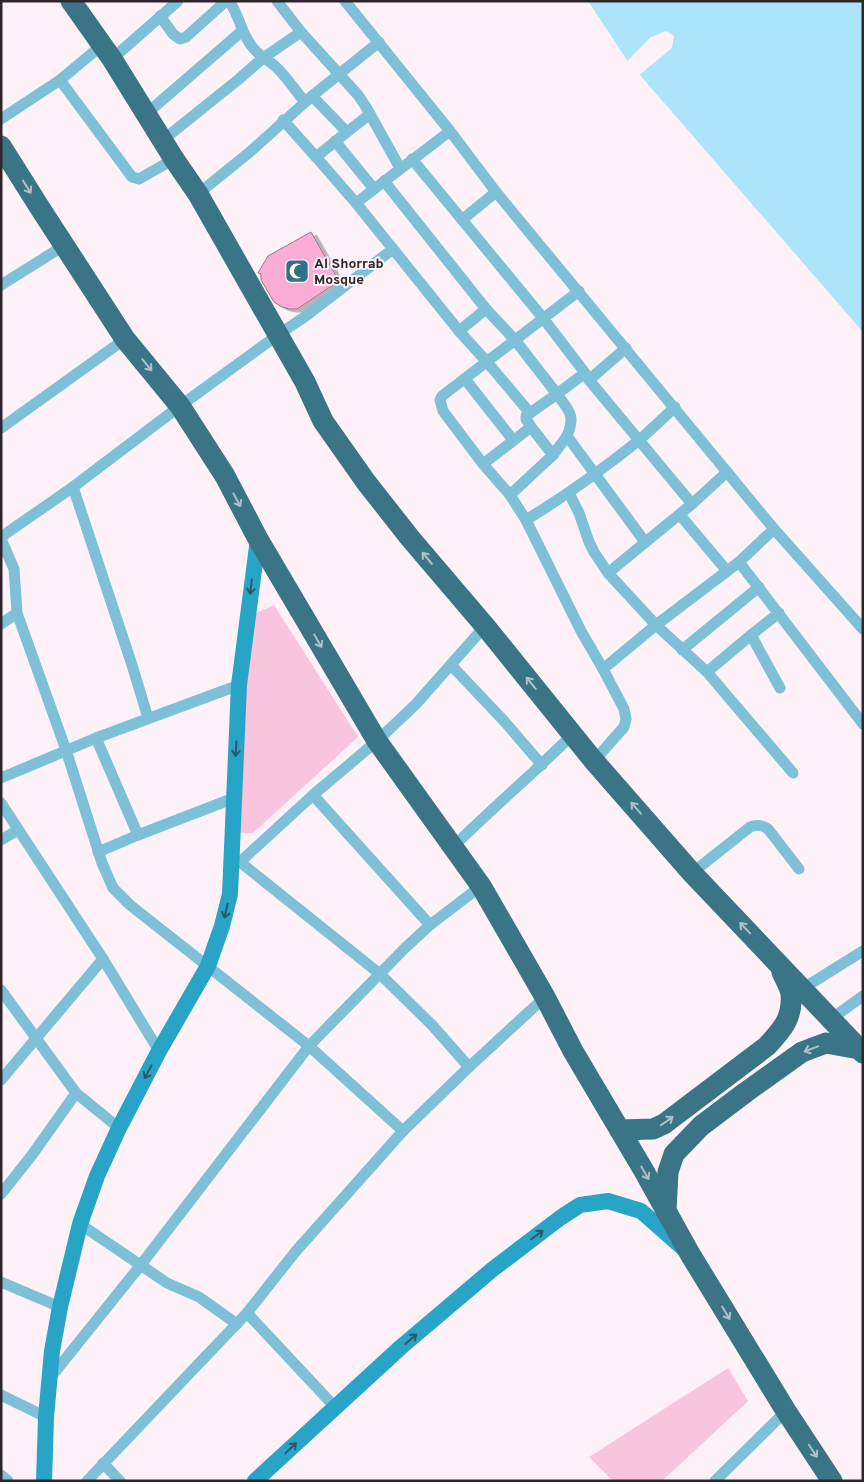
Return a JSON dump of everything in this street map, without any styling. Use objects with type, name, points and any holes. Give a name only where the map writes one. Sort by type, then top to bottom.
[{"type":"highway","points":[[75,3],[198,194],[279,334],[305,382],[323,421],[366,482],[594,761],[692,873],[861,1050]]},
{"type":"highway","points":[[4,159],[65,245],[125,339],[180,406],[225,476],[258,539],[377,741],[480,886],[690,1254],[786,1411],[832,1481]]},
{"type":"highway","points":[[620,1130],[653,1129],[664,1124],[767,1046],[780,1032],[790,1016],[791,994],[779,963]]},
{"type":"highway","points":[[666,1211],[668,1172],[674,1154],[701,1126],[802,1052],[826,1043],[861,1050]]},
{"type":"street","points":[[1,119],[107,52],[160,16],[178,1]]},
{"type":"street","points":[[160,16],[173,34],[182,38],[186,37],[228,1],[237,14],[242,31],[254,49],[346,132]]},
{"type":"street","points":[[277,1],[301,32],[358,95],[400,168]]},
{"type":"street","points":[[344,1],[450,130],[496,192],[774,529],[863,629]]},
{"type":"street","points":[[146,114],[242,31]]},
{"type":"street","points":[[162,140],[263,58],[301,32]]},
{"type":"street","points":[[198,194],[251,151],[308,99],[378,42]]},
{"type":"street","points":[[60,80],[132,177],[139,179],[174,159]]},
{"type":"street","points":[[316,157],[370,114]]},
{"type":"street","points":[[284,120],[356,203],[459,331],[488,362],[530,413]]},
{"type":"street","points":[[356,203],[450,130]]},
{"type":"street","points":[[335,141],[374,189]]},
{"type":"street","points":[[412,159],[463,219],[543,318],[587,377],[692,504]]},
{"type":"street","points":[[384,182],[486,309],[515,340],[557,394],[572,419],[572,425],[567,436],[553,455],[510,496]]},
{"type":"street","points":[[463,219],[496,192]]},
{"type":"street","points":[[1,284],[65,245]]},
{"type":"street","points":[[393,249],[306,316],[1,538],[14,569],[17,613],[66,750],[98,852],[110,883],[116,892],[309,1046],[404,1131]]},
{"type":"street","points":[[579,291],[442,396],[440,406],[483,464],[510,496],[526,520],[580,631],[624,709],[626,719],[624,727],[594,761]]},
{"type":"street","points":[[459,331],[486,309]]},
{"type":"street","points":[[1,428],[125,339]]},
{"type":"street","points":[[553,455],[526,417],[557,394],[587,377],[626,348]]},
{"type":"street","points":[[465,378],[513,440]]},
{"type":"street","points":[[526,520],[595,474],[639,440],[675,407]]},
{"type":"street","points":[[483,464],[531,426]]},
{"type":"street","points":[[567,436],[645,542]]},
{"type":"street","points":[[608,573],[680,515],[727,472]]},
{"type":"street","points":[[73,487],[148,718]]},
{"type":"street","points":[[569,493],[589,542],[608,573],[656,625],[707,672],[793,773]]},
{"type":"street","points":[[680,515],[727,571]]},
{"type":"street","points":[[603,669],[656,625],[739,562],[774,529]]},
{"type":"street","points":[[44,1481],[46,1417],[52,1351],[60,1307],[80,1224],[97,1176],[119,1128],[208,966],[222,926],[230,894],[236,860],[234,798],[239,685],[258,539]]},
{"type":"street","points":[[739,562],[780,613],[863,724]]},
{"type":"street","points":[[682,650],[759,587]]},
{"type":"street","points":[[1,624],[17,613]]},
{"type":"street","points":[[707,672],[780,613]]},
{"type":"street","points":[[236,860],[377,741],[416,704],[485,626]]},
{"type":"street","points":[[751,635],[780,688]]},
{"type":"street","points":[[450,665],[504,721],[542,765]]},
{"type":"street","points":[[1,778],[96,738],[239,685]]},
{"type":"street","points":[[452,848],[572,735]]},
{"type":"street","points":[[96,738],[138,835]]},
{"type":"street","points":[[314,795],[430,925]]},
{"type":"street","points":[[98,852],[234,798]]},
{"type":"street","points":[[1,803],[160,1051]]},
{"type":"street","points":[[692,873],[750,826],[756,825],[768,829],[798,869]]},
{"type":"street","points":[[1,840],[18,830]]},
{"type":"street","points":[[236,860],[380,974],[432,1025],[469,1067]]},
{"type":"street","points":[[50,1378],[140,1266],[309,1046],[430,925],[480,886]]},
{"type":"street","points":[[802,989],[863,952]]},
{"type":"street","points":[[1,1080],[102,959]]},
{"type":"street","points":[[1,990],[76,1093],[119,1128]]},
{"type":"street","points":[[831,1019],[863,996]]},
{"type":"street","points":[[87,1481],[247,1313],[302,1243],[404,1131],[469,1067],[545,997]]},
{"type":"street","points":[[1,1194],[32,1155],[76,1093]]},
{"type":"street","points":[[255,1481],[408,1341],[493,1269],[580,1205],[608,1200],[641,1211],[690,1254]]},
{"type":"street","points":[[80,1224],[140,1266],[174,1287],[199,1297],[237,1324]]},
{"type":"street","points":[[1,1282],[60,1307]]},
{"type":"street","points":[[247,1313],[335,1407]]},
{"type":"street","points":[[1,1395],[46,1417]]},
{"type":"street","points":[[715,1481],[786,1411]]},
{"type":"street","points":[[103,1463],[120,1481]]},
{"type":"street","points":[[1,1475],[8,1481]]},
{"type":"shaded area","points":[[274,605],[358,737],[253,833],[236,833],[247,617]]},
{"type":"shaded area","points":[[728,1368],[748,1401],[662,1481],[613,1481],[589,1457]]},
{"type":"water","points":[[588,1],[863,1],[863,332],[627,60]]},
{"type":"pier","points":[[666,31],[674,36],[672,48],[638,76],[626,62],[651,37]]},
{"type":"building","name":"Al Shorrab Mosque","points":[[311,232],[339,281],[297,309],[282,307],[274,302],[261,280],[261,274],[258,273],[268,256]]},
{"type":"place","name":"Al Shorrab Mosque","points":[[297,271]]}]
